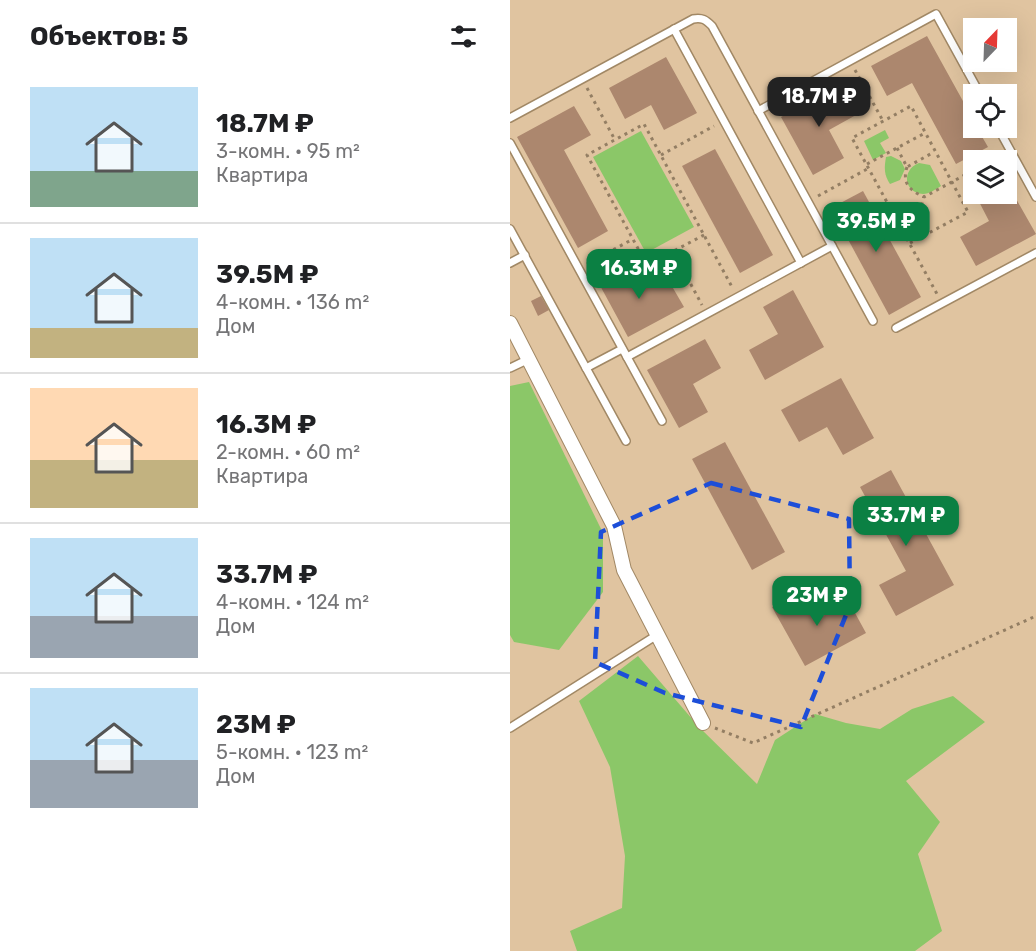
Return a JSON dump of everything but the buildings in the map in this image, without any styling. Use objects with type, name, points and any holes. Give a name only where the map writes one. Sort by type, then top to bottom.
[{"type":"street","points":[[510,324],[614,526],[624,570],[703,723]]},
{"type":"lane","points":[[758,111],[936,14],[974,84]]},
{"type":"lane","points":[[510,118],[693,19],[706,20],[712,26],[873,321]]},
{"type":"lane","points":[[674,29],[801,263]]},
{"type":"lane","points":[[1004,138],[1036,197]]},
{"type":"lane","points":[[510,143],[662,421]]},
{"type":"lane","points":[[510,229],[626,441]]},
{"type":"lane","points":[[627,357],[832,246]]},
{"type":"lane","points":[[896,328],[1036,252]]},
{"type":"lane","points":[[510,263],[525,255]]},
{"type":"lane","points":[[586,368],[622,349]]},
{"type":"lane","points":[[510,369],[529,359]]},
{"type":"lane","points":[[510,728],[657,635]]},
{"type":"path","points":[[858,74],[883,121]]},
{"type":"path","points":[[592,97],[615,140]]},
{"type":"path","points":[[910,243],[968,212],[911,106],[852,138],[937,294]]},
{"type":"path","points":[[704,235],[647,265],[587,155],[644,124],[730,282]]},
{"type":"path","points":[[660,155],[706,130]]},
{"type":"path","points":[[822,193],[925,133]]},
{"type":"path","points":[[897,148],[907,166],[904,180],[908,187],[924,197]]},
{"type":"path","points":[[907,166],[935,151]]},
{"type":"path","points":[[898,222],[920,210],[924,197],[963,176]]},
{"type":"path","points":[[587,264],[633,239]]},
{"type":"path","points":[[673,251],[699,299]]},
{"type":"path","points":[[703,723],[753,743],[1036,616]]},
{"type":"highlighted area","points":[[711,483],[849,519],[850,605],[801,727],[665,693],[595,662],[601,532]]},
{"type":"green space","points":[[885,130],[889,138],[880,143],[886,153],[873,160],[864,141]]},
{"type":"green space","points":[[641,131],[694,227],[646,253],[593,157]]},
{"type":"green space","points":[[891,156],[901,161],[905,169],[900,180],[890,184],[885,168],[886,157]]},
{"type":"green space","points":[[919,163],[930,165],[941,186],[925,194],[912,190],[907,176],[913,166]]},
{"type":"green space","points":[[529,382],[603,533],[603,592],[559,650],[514,642],[510,635],[510,386]]},
{"type":"green space","points":[[638,656],[699,727],[757,784],[775,740],[815,714],[880,729],[912,709],[953,696],[985,722],[906,781],[940,822],[918,854],[942,931],[915,951],[577,951],[570,931],[622,908],[625,856],[610,767],[579,701]]}]
